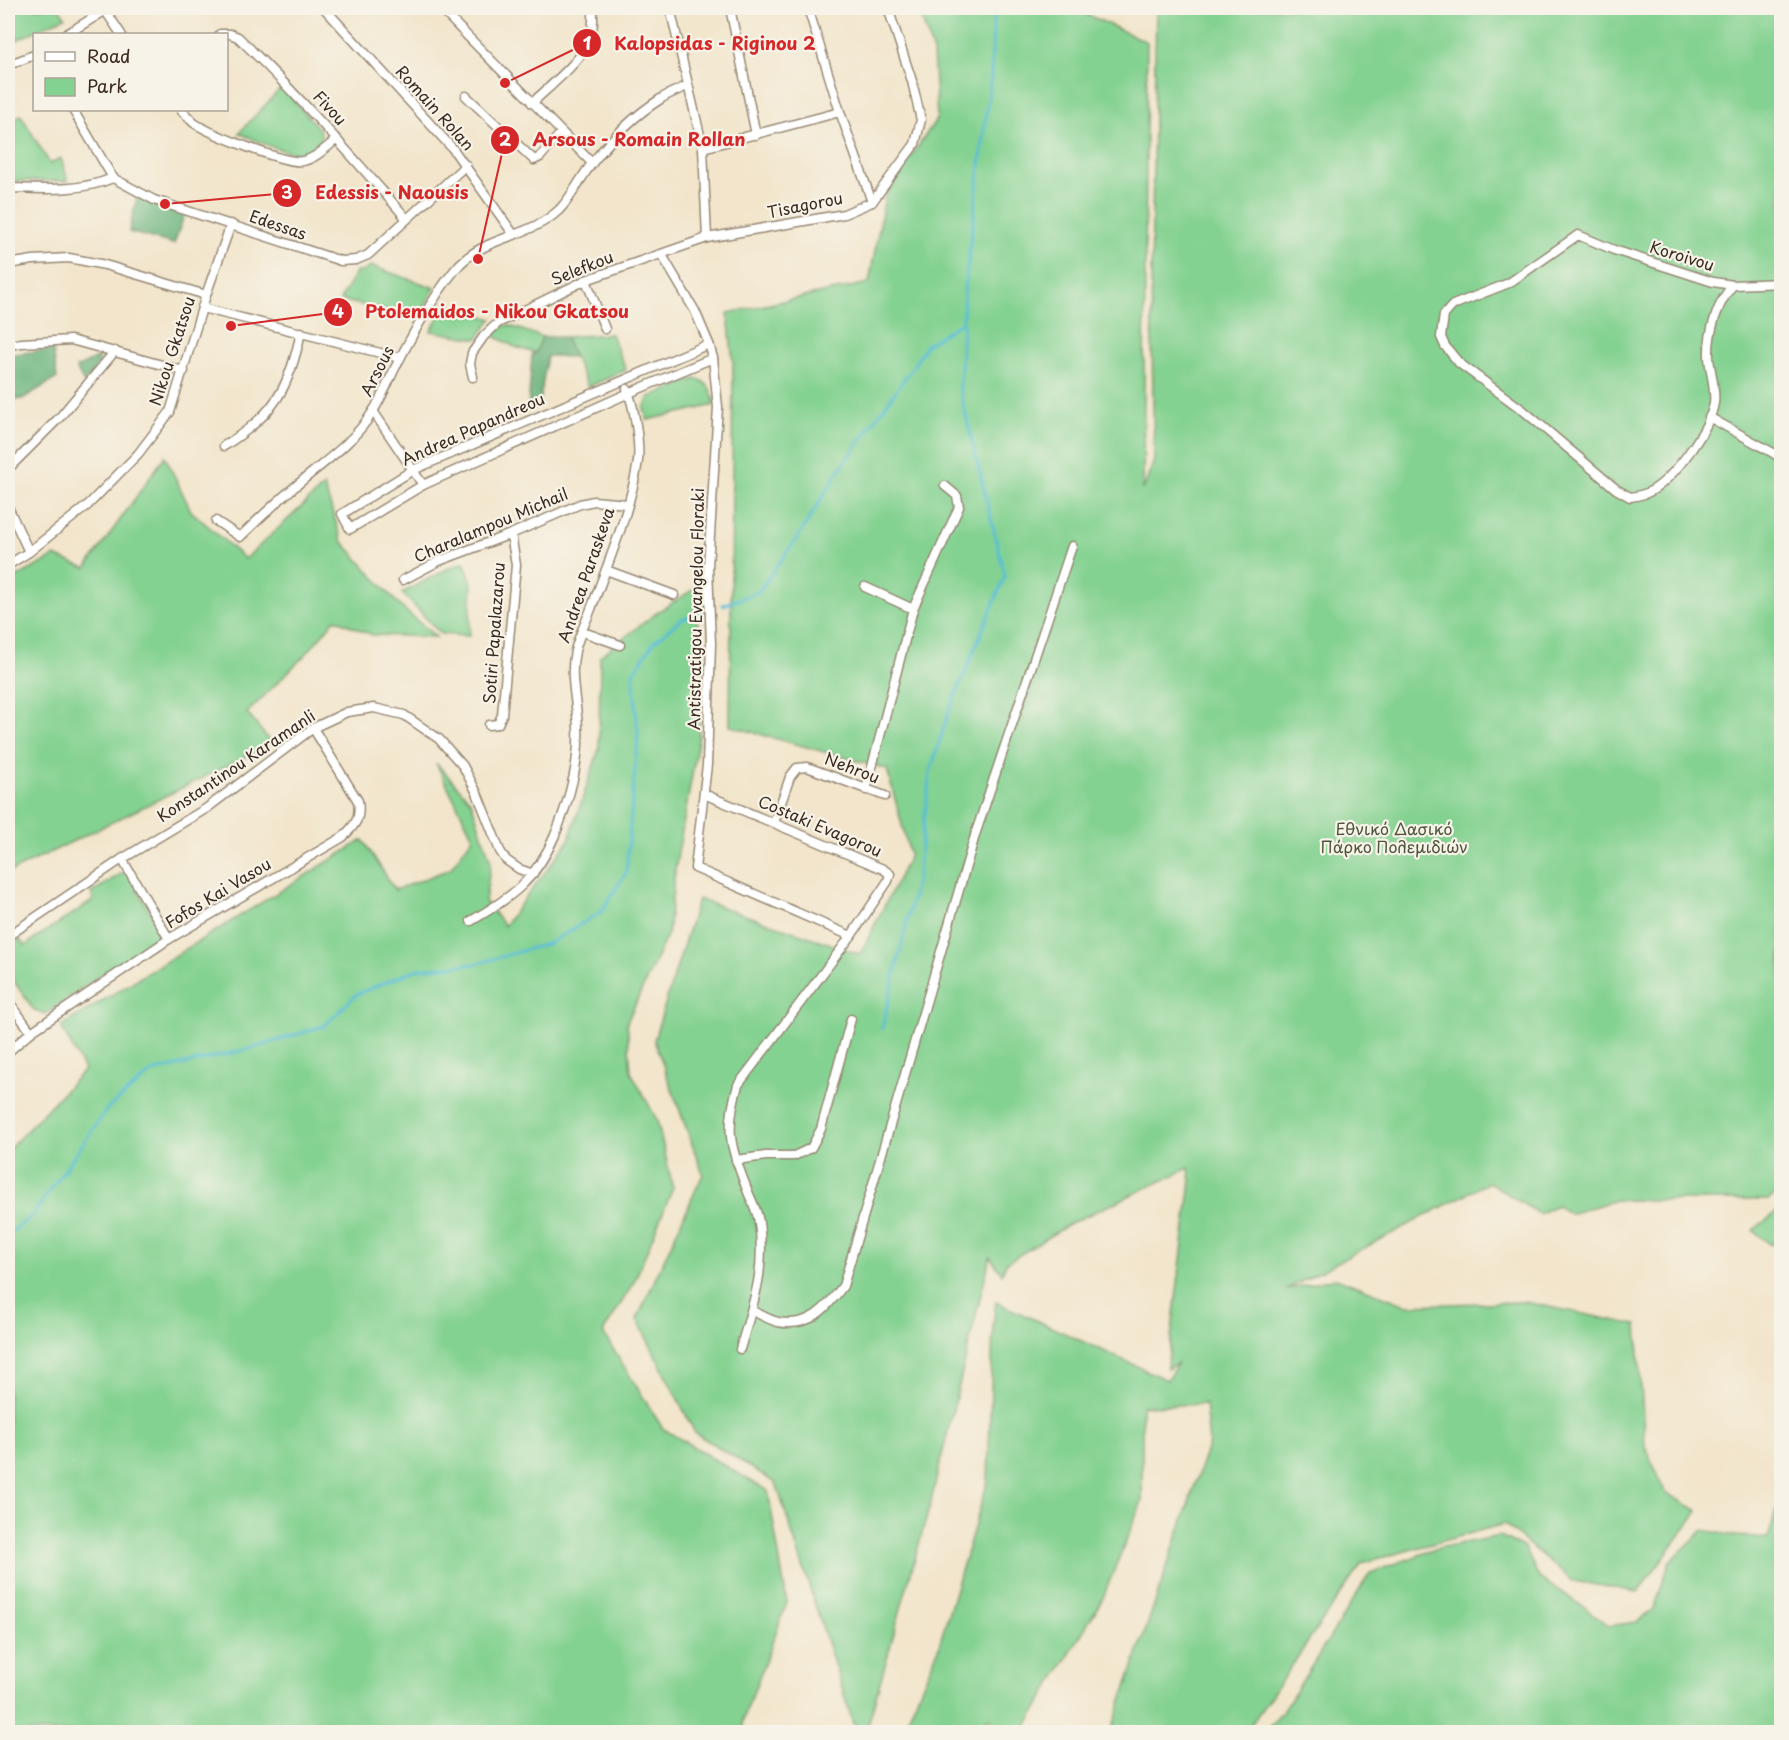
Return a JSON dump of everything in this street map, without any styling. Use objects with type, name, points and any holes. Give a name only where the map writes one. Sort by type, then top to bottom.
[{"type":"street","name":"Romain Rolan","points":[[324,8],[466,165],[514,235]]},
{"type":"street","points":[[440,8],[592,163]]},
{"type":"street","points":[[532,104],[586,48],[593,27],[593,8]]},
{"type":"street","points":[[670,8],[703,148],[707,238]]},
{"type":"street","points":[[730,8],[756,135]]},
{"type":"street","points":[[808,8],[840,112],[872,202]]},
{"type":"street","points":[[872,202],[915,144],[921,120],[912,81],[888,8]]},
{"type":"street","points":[[69,33],[107,9],[120,33]]},
{"type":"street","name":"Fivou","points":[[228,34],[238,37],[288,86],[406,219]]},
{"type":"street","points":[[8,65],[33,55]]},
{"type":"street","name":"Arsous","points":[[216,521],[240,537],[295,486],[341,449],[357,433],[373,411],[400,358],[447,278],[477,249],[494,241],[533,229],[558,211],[571,197],[592,163],[624,129],[659,100],[687,86]]},
{"type":"street","points":[[466,96],[534,160],[540,157],[561,133]]},
{"type":"street","points":[[8,188],[84,187],[113,178],[74,111]]},
{"type":"street","points":[[182,111],[194,123],[288,161],[301,162],[314,157],[337,139]]},
{"type":"street","points":[[703,148],[840,112]]},
{"type":"street","points":[[406,219],[466,165]]},
{"type":"street","name":"Edessas","points":[[113,178],[154,200],[341,261],[356,260],[368,255],[406,219]]},
{"type":"street","name":"Tisagorou","points":[[707,238],[843,214],[872,202]]},
{"type":"street","name":"Nikou Gkatsou","points":[[8,565],[29,552],[88,505],[138,454],[170,412],[206,295],[231,224]]},
{"type":"street","name":"Koroivou","points":[[1709,417],[1694,447],[1665,481],[1644,495],[1630,497],[1616,489],[1524,411],[1459,363],[1445,346],[1441,337],[1444,315],[1453,304],[1509,283],[1578,235],[1696,278],[1733,285],[1782,283]]},
{"type":"street","name":"Selefkou","points":[[472,377],[470,364],[472,353],[484,336],[498,323],[586,279],[707,238]]},
{"type":"street","name":"Antistratigou Evangelou Floraki","points":[[662,255],[694,311],[709,344],[713,358],[718,408],[708,567],[711,644],[707,765],[695,868],[851,936]]},
{"type":"street","points":[[8,264],[69,258],[105,265],[206,295]]},
{"type":"street","points":[[586,279],[605,329]]},
{"type":"street","points":[[1733,285],[1725,294],[1717,311],[1710,340],[1709,358],[1714,396],[1709,417],[1782,460]]},
{"type":"street","points":[[202,308],[400,358]]},
{"type":"street","points":[[225,446],[258,422],[273,406],[294,366],[301,332]]},
{"type":"street","points":[[8,345],[71,340],[184,371]]},
{"type":"street","name":"Andrea Papandreou","points":[[709,344],[413,470],[342,514],[350,529],[423,485],[713,358]]},
{"type":"street","points":[[8,469],[60,417],[115,351]]},
{"type":"street","name":"Andrea Paraskeva","points":[[471,921],[508,899],[533,874],[555,835],[575,771],[578,730],[572,670],[575,648],[606,570],[627,504],[638,459],[629,393],[624,381]]},
{"type":"street","points":[[373,411],[423,485]]},
{"type":"street","points":[[866,790],[913,609],[959,507],[957,496],[945,486]]},
{"type":"street","name":"Charalampou Michail","points":[[403,580],[439,561],[511,534],[580,504],[594,501],[627,504]]},
{"type":"street","points":[[8,507],[29,552]]},
{"type":"street","name":"Sotiri Papalazarou","points":[[489,725],[498,724],[502,715],[516,565],[511,534]]},
{"type":"street","points":[[752,1311],[778,1322],[804,1321],[825,1310],[843,1287],[976,832],[1072,546]]},
{"type":"street","points":[[606,570],[674,595]]},
{"type":"street","points":[[865,587],[913,609]]},
{"type":"street","points":[[583,632],[620,645]]},
{"type":"street","name":"Konstantinou Karamanli","points":[[8,936],[122,859],[207,808],[314,728],[347,712],[375,708],[404,715],[439,739],[463,766],[477,793],[500,852],[506,860],[519,869],[533,874]]},
{"type":"street","name":"Fofos Kai Vasou","points":[[8,1052],[31,1032],[169,939],[343,837],[355,825],[360,814],[357,801],[314,728]]},
{"type":"street","name":"Nehrou","points":[[774,823],[790,777],[796,768],[807,767],[885,796]]},
{"type":"street","name":"Costaki Evagorou","points":[[704,794],[883,869],[890,874],[851,936]]},
{"type":"street","points":[[122,859],[169,939]]},
{"type":"street","points":[[740,1350],[752,1311],[760,1276],[762,1254],[759,1219],[736,1160],[729,1134],[731,1110],[738,1085],[851,936]]},
{"type":"street","points":[[8,1000],[31,1032]]},
{"type":"street","points":[[736,1160],[766,1156],[794,1156],[811,1148],[821,1129],[851,1019]]},
{"type":"green space","points":[[8,8],[59,8],[65,17],[8,44]]},
{"type":"green space","name":"Εθνικό Δασικό Πάρκο Πολεμιδιών","points":[[918,8],[1074,8],[1147,42],[1143,490],[1154,461],[1151,276],[1156,8],[1781,8],[1781,1201],[1777,1194],[1768,1200],[1616,1200],[1569,1214],[1557,1205],[1539,1214],[1489,1182],[1285,1290],[1336,1278],[1406,1305],[1525,1302],[1637,1325],[1645,1447],[1666,1493],[1698,1511],[1638,1592],[1573,1581],[1504,1524],[1362,1563],[1246,1732],[1111,1732],[1209,1443],[1205,1404],[1142,1406],[1142,1501],[1102,1600],[1023,1732],[1001,1732],[989,1718],[976,1732],[902,1732],[937,1652],[988,1481],[993,1325],[996,1302],[1167,1380],[1178,1363],[1167,1369],[1191,1181],[1189,1168],[1071,1223],[1006,1263],[1002,1274],[990,1257],[930,1505],[866,1732],[856,1732],[776,1483],[695,1433],[637,1319],[703,1174],[654,1040],[698,899],[860,954],[910,855],[887,769],[730,726],[733,363],[728,313],[869,283],[885,196],[937,118],[933,52]]},
{"type":"green space","points":[[282,87],[320,130],[321,141],[308,151],[289,152],[239,133]]},
{"type":"green space","points":[[21,115],[50,164],[61,158],[68,181],[8,181],[8,123]]},
{"type":"green space","points":[[137,197],[185,213],[174,244],[129,232]]},
{"type":"green space","points":[[371,266],[435,288],[418,318],[340,300],[356,272],[362,272]]},
{"type":"green space","points":[[446,304],[492,319],[477,339],[431,331]]},
{"type":"green space","points":[[508,325],[542,337],[536,353],[515,347],[494,336],[502,327]]},
{"type":"green space","points":[[611,334],[626,370],[588,387],[565,337]]},
{"type":"green space","points":[[542,337],[565,337],[574,357],[547,356],[539,406],[528,411],[532,354],[536,353]]},
{"type":"green space","points":[[53,349],[57,378],[22,399],[8,401],[8,355]]},
{"type":"green space","points":[[99,357],[99,364],[84,383],[76,368]]},
{"type":"green space","points":[[698,379],[710,389],[715,405],[647,420],[644,408],[649,397]]},
{"type":"green space","points":[[165,456],[191,511],[245,559],[324,486],[342,541],[401,607],[436,637],[372,635],[335,619],[308,652],[247,713],[272,744],[8,873],[8,582],[55,556],[86,568]]},
{"type":"green space","points":[[464,562],[472,583],[469,636],[441,634],[402,593]]},
{"type":"green space","points":[[697,587],[699,736],[675,870],[668,933],[627,1022],[631,1072],[657,1120],[673,1188],[634,1282],[603,1333],[663,1429],[768,1491],[787,1603],[743,1720],[743,1732],[8,1732],[8,1150],[84,1070],[61,1026],[363,840],[395,890],[450,869],[473,837],[436,763],[471,801],[491,862],[485,901],[504,926],[568,842],[599,749],[600,656],[659,611]]},
{"type":"green space","points":[[122,873],[129,875],[163,934],[157,944],[105,972],[46,1014],[34,1010],[8,973],[8,947],[20,939],[24,946],[94,900],[91,893]]},
{"type":"green space","points":[[1781,1209],[1781,1244],[1769,1244],[1753,1230]]},
{"type":"green space","points":[[1781,1498],[1781,1732],[1266,1732],[1291,1699],[1370,1573],[1438,1548],[1500,1536],[1525,1548],[1539,1578],[1609,1626],[1637,1622],[1654,1610],[1669,1563],[1703,1530],[1736,1536],[1768,1538]]},
{"type":"waterway","points":[[882,1029],[917,878],[930,772],[949,711],[1005,576],[960,391],[964,294],[991,76],[994,8]]},
{"type":"waterway","points":[[723,605],[758,592],[796,540],[838,472],[913,367],[926,345],[962,322]]},
{"type":"waterway","points":[[8,1235],[33,1215],[107,1109],[152,1072],[257,1047],[324,1026],[357,994],[418,969],[476,964],[550,943],[601,912],[626,873],[638,734],[633,673],[654,642],[680,620],[702,612]]},
{"type":"place","name":"Kalopsidas - Riginou 2","points":[[505,83]]},
{"type":"place","name":"Edessis - Naousis","points":[[165,204]]},
{"type":"place","name":"Arsous - Romain Rollan","points":[[478,259]]},
{"type":"place","name":"Ptolemaidos - Nikou Gkatsou","points":[[231,326]]}]
